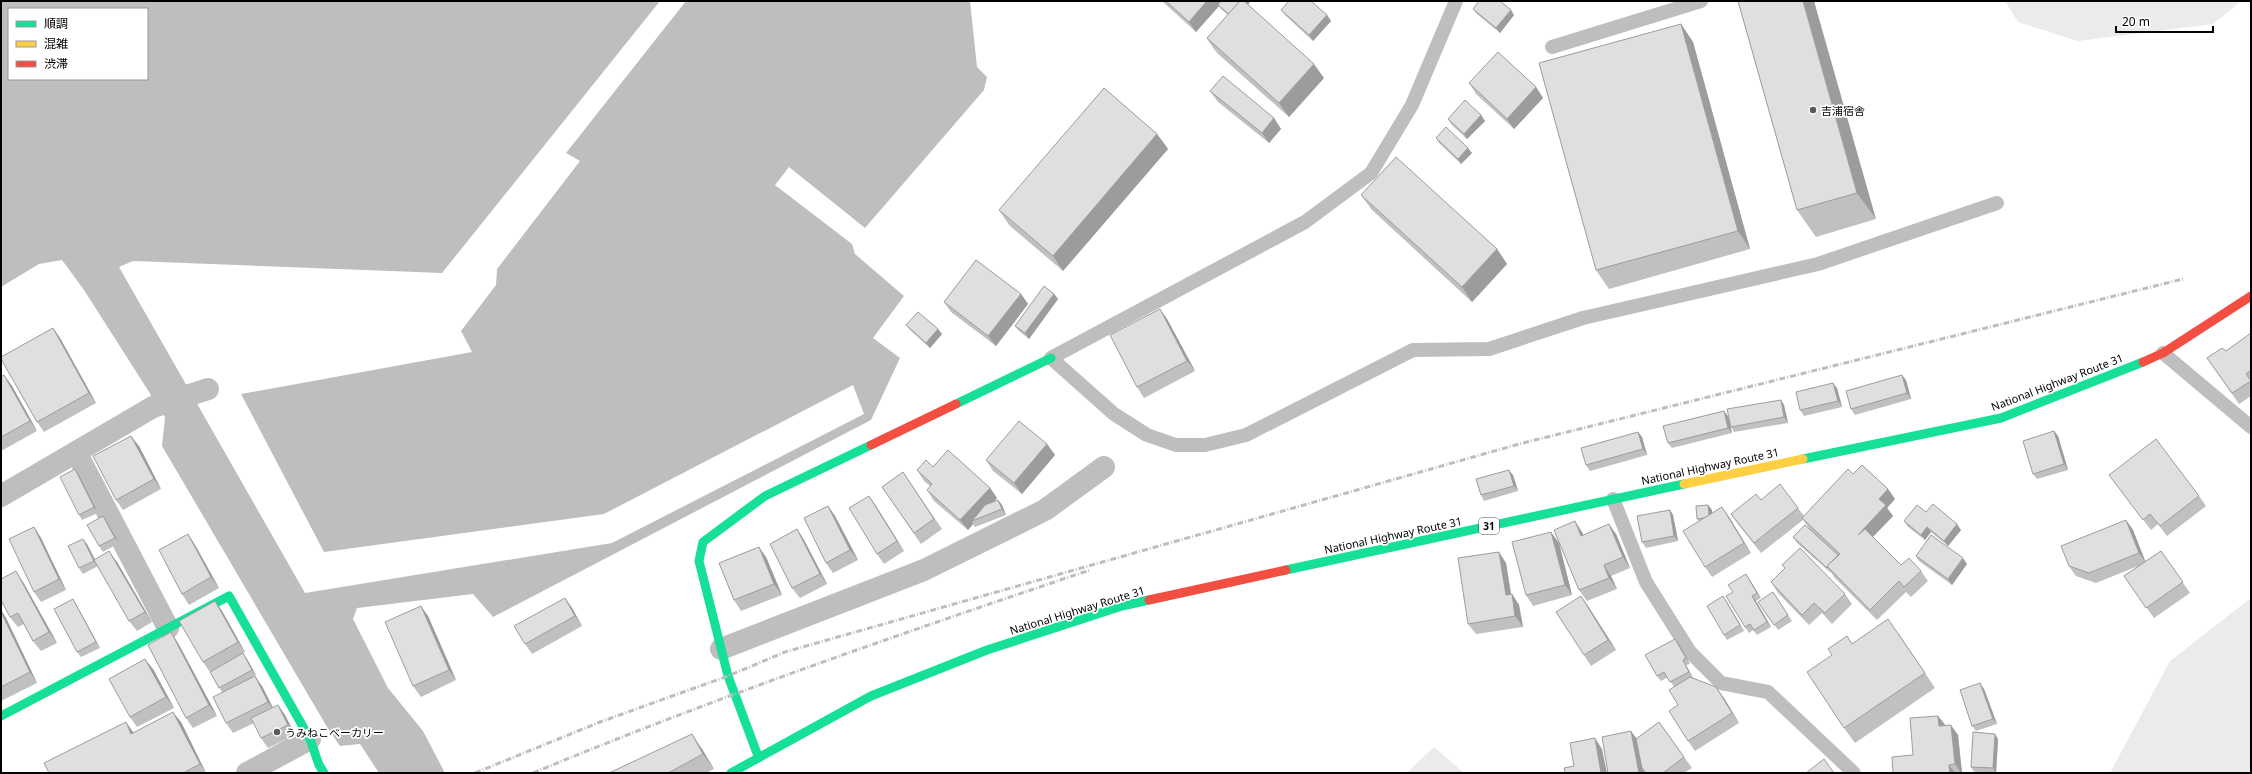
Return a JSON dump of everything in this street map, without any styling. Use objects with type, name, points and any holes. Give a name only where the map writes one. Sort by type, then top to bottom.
[{"type":"main road","name":"National Highway Route 31","points":[[731,773],[758,756],[871,696],[987,650],[1122,606],[1613,499],[2001,418],[2083,387],[2163,352],[2251,296]]},
{"type":"main road","points":[[758,756],[728,676],[699,561],[703,542],[766,496],[1051,358]]},
{"type":"main road","points":[[1,716],[229,596],[310,739],[324,773]]},
{"type":"street","points":[[1,496],[153,407],[202,391]]},
{"type":"street","points":[[76,452],[168,628]]},
{"type":"street","points":[[722,648],[924,570],[1045,510],[1104,467]]},
{"type":"street","points":[[247,773],[310,739]]},
{"type":"lane","points":[[1456,1],[1412,105],[1371,173],[1305,222],[1051,358],[1114,414],[1146,435],[1176,445],[1206,445],[1246,435],[1413,350],[1489,349],[1583,318],[1818,264],[1997,203]]},
{"type":"lane","points":[[1552,47],[1701,1]]},
{"type":"lane","points":[[2163,352],[2251,427]]},
{"type":"lane","points":[[1613,499],[1646,582],[1690,652],[1721,683],[1768,692],[1854,773]]},
{"type":"shaded area","points":[[1,1],[660,1],[442,273],[133,261],[119,267],[305,593],[612,543],[864,414],[853,385],[604,514],[324,552],[241,394],[472,352],[461,331],[496,285],[497,269],[580,161],[566,153],[686,1],[970,1],[977,67],[987,77],[984,90],[865,228],[789,167],[775,185],[852,244],[855,254],[904,296],[873,338],[900,358],[871,420],[493,617],[473,594],[357,608],[353,619],[388,688],[423,731],[445,773],[379,773],[360,744],[340,746],[327,727],[162,446],[165,417],[84,290],[62,260],[39,264],[1,287]]},
{"type":"shaded area","points":[[2005,1],[2241,1],[2213,24],[2078,41],[2018,22]]},
{"type":"shaded area","points":[[2251,598],[2251,773],[2110,773],[2170,661]]},
{"type":"shaded area","points":[[1434,747],[1464,773],[1407,773]]},
{"type":"building","points":[[1166,1],[1207,1],[1189,22]]},
{"type":"building","points":[[1221,1],[1240,1],[1229,14],[1218,5]]},
{"type":"building","points":[[1240,1],[1244,1],[1314,64],[1279,103],[1207,38]]},
{"type":"building","points":[[1289,1],[1311,1],[1327,15],[1309,35],[1281,10]]},
{"type":"building","points":[[1479,1],[1500,1],[1511,10],[1496,28],[1473,9]]},
{"type":"building","name":"吉浦宿舎","points":[[1738,1],[1803,1],[1857,193],[1797,210]]},
{"type":"building","points":[[1681,24],[1738,231],[1596,270],[1539,63]]},
{"type":"building","points":[[1498,52],[1536,87],[1507,119],[1469,83]]},
{"type":"building","points":[[1223,76],[1274,118],[1262,133],[1210,91]]},
{"type":"building","points":[[1104,88],[1157,134],[1053,256],[999,210]]},
{"type":"building","points":[[1465,100],[1481,115],[1464,134],[1448,119]]},
{"type":"building","points":[[1446,127],[1468,148],[1458,159],[1436,138]]},
{"type":"building","points":[[1396,157],[1497,249],[1462,287],[1361,195]]},
{"type":"building","points":[[976,260],[1021,294],[988,336],[944,302]]},
{"type":"building","points":[[1044,286],[1054,294],[1025,333],[1015,326]]},
{"type":"building","points":[[1160,309],[1187,361],[1137,387],[1110,335]]},
{"type":"building","points":[[918,312],[938,329],[926,343],[906,325]]},
{"type":"building","points":[[53,328],[89,393],[37,422],[1,357]]},
{"type":"building","points":[[2251,333],[2251,370],[2246,374],[2251,381],[2232,393],[2207,358],[2222,348],[2226,351]]},
{"type":"building","points":[[4,375],[30,421],[1,437],[1,377]]},
{"type":"building","points":[[1902,375],[1907,393],[1851,409],[1846,391]]},
{"type":"building","points":[[1833,383],[1838,401],[1800,410],[1796,392]]},
{"type":"building","points":[[1781,400],[1784,417],[1731,427],[1727,409]]},
{"type":"building","points":[[1724,411],[1728,428],[1668,443],[1663,426]]},
{"type":"building","points":[[1019,421],[1047,444],[1014,483],[986,460]]},
{"type":"building","points":[[2054,431],[2064,464],[2033,474],[2023,441]]},
{"type":"building","points":[[1638,432],[1643,449],[1586,465],[1581,448]]},
{"type":"building","points":[[131,436],[154,479],[116,500],[93,456]]},
{"type":"building","points":[[2156,439],[2199,496],[2160,526],[2150,514],[2143,520],[2109,475]]},
{"type":"building","points":[[948,450],[990,488],[960,520],[927,490],[932,484],[917,470],[926,460],[933,467]]},
{"type":"building","points":[[1862,465],[1888,489],[1879,499],[1886,505],[1858,535],[1865,529],[1901,565],[1909,558],[1921,571],[1904,587],[1899,581],[1870,610],[1827,566],[1840,554],[1802,518],[1848,469],[1853,474]]},
{"type":"building","points":[[75,469],[94,507],[79,515],[60,477]]},
{"type":"building","points":[[1509,470],[1514,486],[1481,495],[1476,479]]},
{"type":"building","points":[[903,472],[934,519],[914,533],[882,487]]},
{"type":"building","points":[[1780,484],[1798,508],[1754,543],[1731,514],[1756,494],[1761,500]]},
{"type":"building","points":[[869,496],[897,541],[877,554],[849,508]]},
{"type":"building","points":[[998,500],[1002,509],[972,521],[985,505]]},
{"type":"building","points":[[1933,504],[1957,524],[1944,541],[1927,527],[1921,535],[1904,521],[1917,505],[1926,512]]},
{"type":"building","points":[[1708,505],[1709,515],[1704,518],[1697,519],[1696,506]]},
{"type":"building","points":[[828,506],[850,550],[826,563],[804,518]]},
{"type":"building","points":[[1722,507],[1744,543],[1705,567],[1683,531]]},
{"type":"building","points":[[1670,510],[1674,536],[1642,542],[1637,516]]},
{"type":"building","points":[[103,516],[115,538],[99,546],[87,525]]},
{"type":"building","points":[[2126,520],[2139,553],[2089,573],[2069,566],[2061,546]]},
{"type":"building","points":[[1575,521],[1581,536],[1609,524],[1623,557],[1604,565],[1609,578],[1579,590],[1554,530]]},
{"type":"building","points":[[1805,525],[1838,555],[1827,566],[1827,568],[1793,537]]},
{"type":"building","points":[[34,527],[59,579],[34,592],[9,539]]},
{"type":"building","points":[[797,529],[820,574],[792,588],[770,544]]},
{"type":"building","points":[[1551,532],[1565,585],[1526,595],[1512,542]]},
{"type":"building","points":[[188,534],[211,577],[182,594],[159,550]]},
{"type":"building","points":[[1931,535],[1963,558],[1948,579],[1916,556]]},
{"type":"building","points":[[83,539],[94,561],[79,568],[68,546]]},
{"type":"building","points":[[759,547],[774,584],[734,600],[719,563]]},
{"type":"building","points":[[1800,548],[1845,594],[1825,613],[1814,603],[1802,615],[1771,582],[1785,568],[1782,565]]},
{"type":"building","points":[[109,551],[145,612],[129,621],[94,560]]},
{"type":"building","points":[[2161,551],[2183,582],[2146,608],[2124,576]]},
{"type":"building","points":[[1499,552],[1506,595],[1512,594],[1515,616],[1468,624],[1458,558]]},
{"type":"building","points":[[16,571],[49,632],[33,641],[18,613],[10,617],[1,600],[1,579]]},
{"type":"building","points":[[1746,574],[1757,593],[1752,596],[1767,622],[1754,630],[1750,624],[1745,627],[1726,596],[1733,592],[1728,585]]},
{"type":"building","points":[[1773,592],[1788,615],[1774,625],[1758,602]]},
{"type":"building","points":[[1581,596],[1608,640],[1584,655],[1556,612]]},
{"type":"building","points":[[1723,596],[1740,625],[1724,635],[1707,606]]},
{"type":"building","points":[[565,598],[575,616],[525,644],[514,626]]},
{"type":"building","points":[[73,599],[96,642],[77,652],[54,609]]},
{"type":"building","points":[[215,601],[238,642],[203,662],[179,621]]},
{"type":"building","points":[[421,606],[449,670],[413,686],[385,622]]},
{"type":"building","points":[[1,612],[30,672],[1,687]]},
{"type":"building","points":[[1888,619],[1925,673],[1844,728],[1807,672],[1832,655],[1828,649],[1847,636],[1852,644]]},
{"type":"building","points":[[171,632],[209,705],[186,718],[148,645]]},
{"type":"building","points":[[1675,639],[1686,658],[1683,660],[1689,672],[1670,682],[1664,672],[1657,676],[1645,655]]},
{"type":"building","points":[[243,653],[252,670],[219,688],[210,672]]},
{"type":"building","points":[[145,659],[166,697],[130,717],[109,679]]},
{"type":"building","points":[[255,676],[268,702],[226,723],[213,697]]},
{"type":"building","points":[[1690,677],[1716,687],[1732,713],[1688,741],[1669,711],[1678,705],[1669,690]]},
{"type":"building","points":[[1980,683],[1993,719],[1972,726],[1960,690]]},
{"type":"building","points":[[278,705],[288,725],[261,738],[251,718]]},
{"type":"building","points":[[173,712],[200,764],[183,773],[49,773],[44,763],[126,722],[131,734]]},
{"type":"building","points":[[1938,716],[1939,726],[1951,725],[1955,764],[1949,765],[1950,773],[1893,773],[1892,757],[1913,755],[1910,718]]},
{"type":"building","points":[[1659,722],[1684,757],[1663,773],[1646,773],[1642,768],[1636,739]]},
{"type":"building","points":[[1631,731],[1639,773],[1608,773],[1602,737]]},
{"type":"building","points":[[1973,732],[1995,734],[1993,768],[1971,767]]},
{"type":"building","points":[[692,734],[703,754],[668,773],[609,773]]},
{"type":"building","points":[[1595,738],[1601,773],[1565,773],[1564,768],[1574,766],[1570,743]]},
{"type":"building","points":[[1824,759],[1834,773],[1806,773]]},
{"type":"railway","points":[[475,773],[600,722],[728,676],[785,652],[1519,444],[2183,279]]},
{"type":"railway","points":[[533,773],[740,692],[1090,570]]},
{"type":"traffic: fast","points":[[956,404],[1051,358]]},
{"type":"traffic: fast","points":[[1803,459],[2001,418],[2143,362]]},
{"type":"traffic: fast","points":[[758,756],[728,676],[699,561],[703,542],[765,496],[871,445]]},
{"type":"traffic: fast","points":[[1286,570],[1684,484]]},
{"type":"traffic: fast","points":[[1,716],[229,596],[310,739],[319,765],[324,773]]},
{"type":"traffic: fast","points":[[731,773],[871,696],[987,650],[1122,606],[1149,600]]},
{"type":"traffic: slow","points":[[1684,484],[1803,459]]},
{"type":"traffic: jam","points":[[2143,362],[2163,353],[2251,296]]},
{"type":"traffic: jam","points":[[871,445],[956,404]]},
{"type":"traffic: jam","points":[[1149,600],[1286,570]]},
{"type":"place","name":"吉浦宿舎","points":[[1813,110]]},
{"type":"place","name":"うみねこベーカリー","points":[[277,732]]}]
